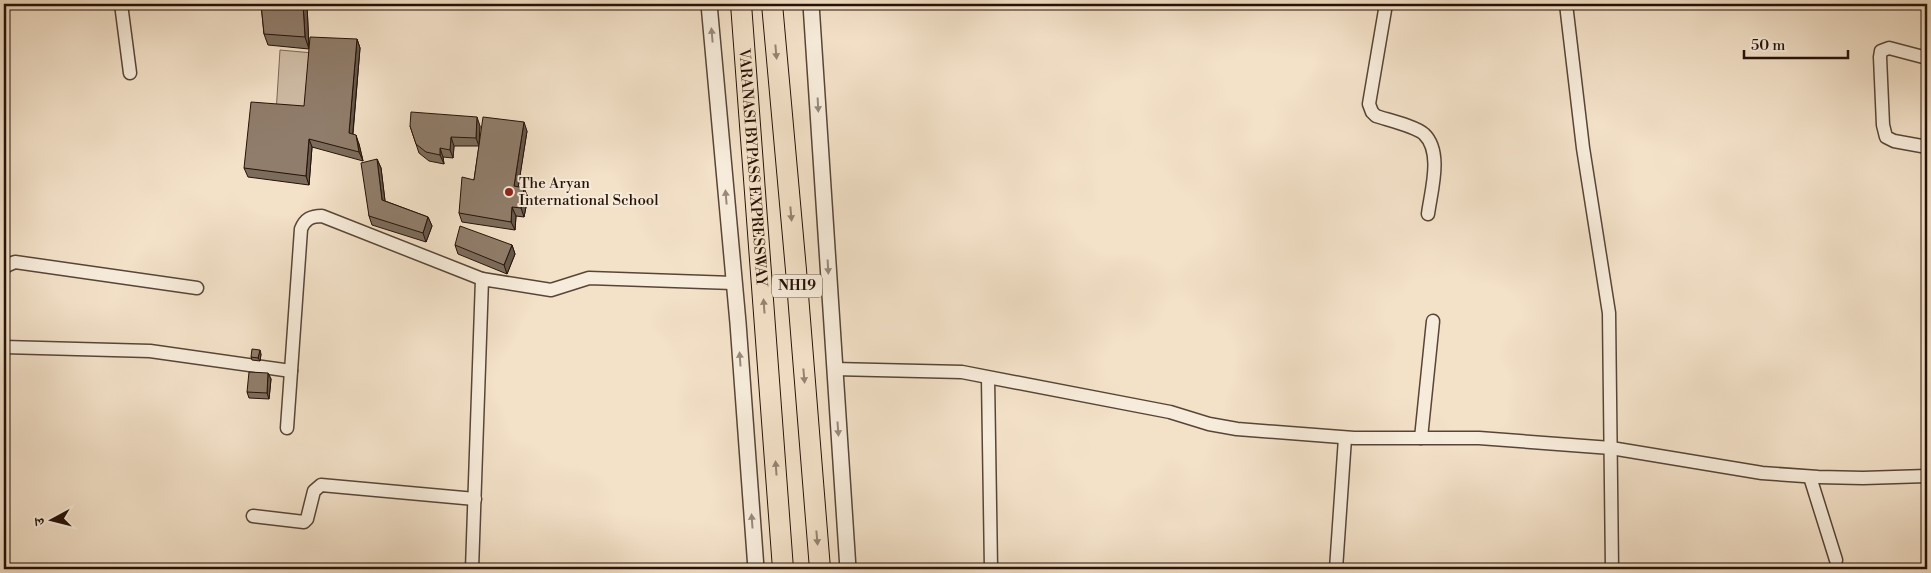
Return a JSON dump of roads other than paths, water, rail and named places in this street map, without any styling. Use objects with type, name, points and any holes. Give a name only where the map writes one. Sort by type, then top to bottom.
[{"type":"highway","name":"VARANASI BYPASS EXPRESSWAY","points":[[741,4],[783,569]]},
{"type":"highway","name":"VARANASI BYPASS EXPRESSWAY","points":[[772,4],[820,569]]},
{"type":"street","points":[[121,4],[130,73]]},
{"type":"street","points":[[709,4],[738,323],[756,569]]},
{"type":"street","points":[[811,4],[848,569]]},
{"type":"street","points":[[1386,4],[1369,104],[1376,116],[1423,133],[1430,143],[1434,165],[1428,214]]},
{"type":"street","points":[[1566,4],[1583,148],[1609,313],[1612,415],[1612,569]]},
{"type":"street","points":[[1927,58],[1890,48],[1884,48],[1881,51],[1880,57],[1883,125],[1886,137],[1894,141],[1927,146]]},
{"type":"street","points":[[287,428],[300,229],[308,219],[322,216],[482,279],[550,290],[589,278],[733,283]]},
{"type":"street","points":[[4,268],[15,262],[197,288]]},
{"type":"street","points":[[472,569],[482,279]]},
{"type":"street","points":[[1421,438],[1433,321]]},
{"type":"street","points":[[4,347],[150,351],[291,371]]},
{"type":"street","points":[[834,369],[962,372],[1170,412],[1209,424],[1237,429],[1345,438],[1479,438],[1611,448],[1762,473],[1810,477],[1927,476]]},
{"type":"street","points":[[988,378],[991,569]]},
{"type":"street","points":[[1336,569],[1345,438]]},
{"type":"street","points":[[1810,477],[1836,560]]},
{"type":"street","points":[[253,516],[304,522],[307,519],[314,491],[321,485],[475,500]]},
{"type":"place","name":"The Aryan International School","points":[[509,192]]}]
